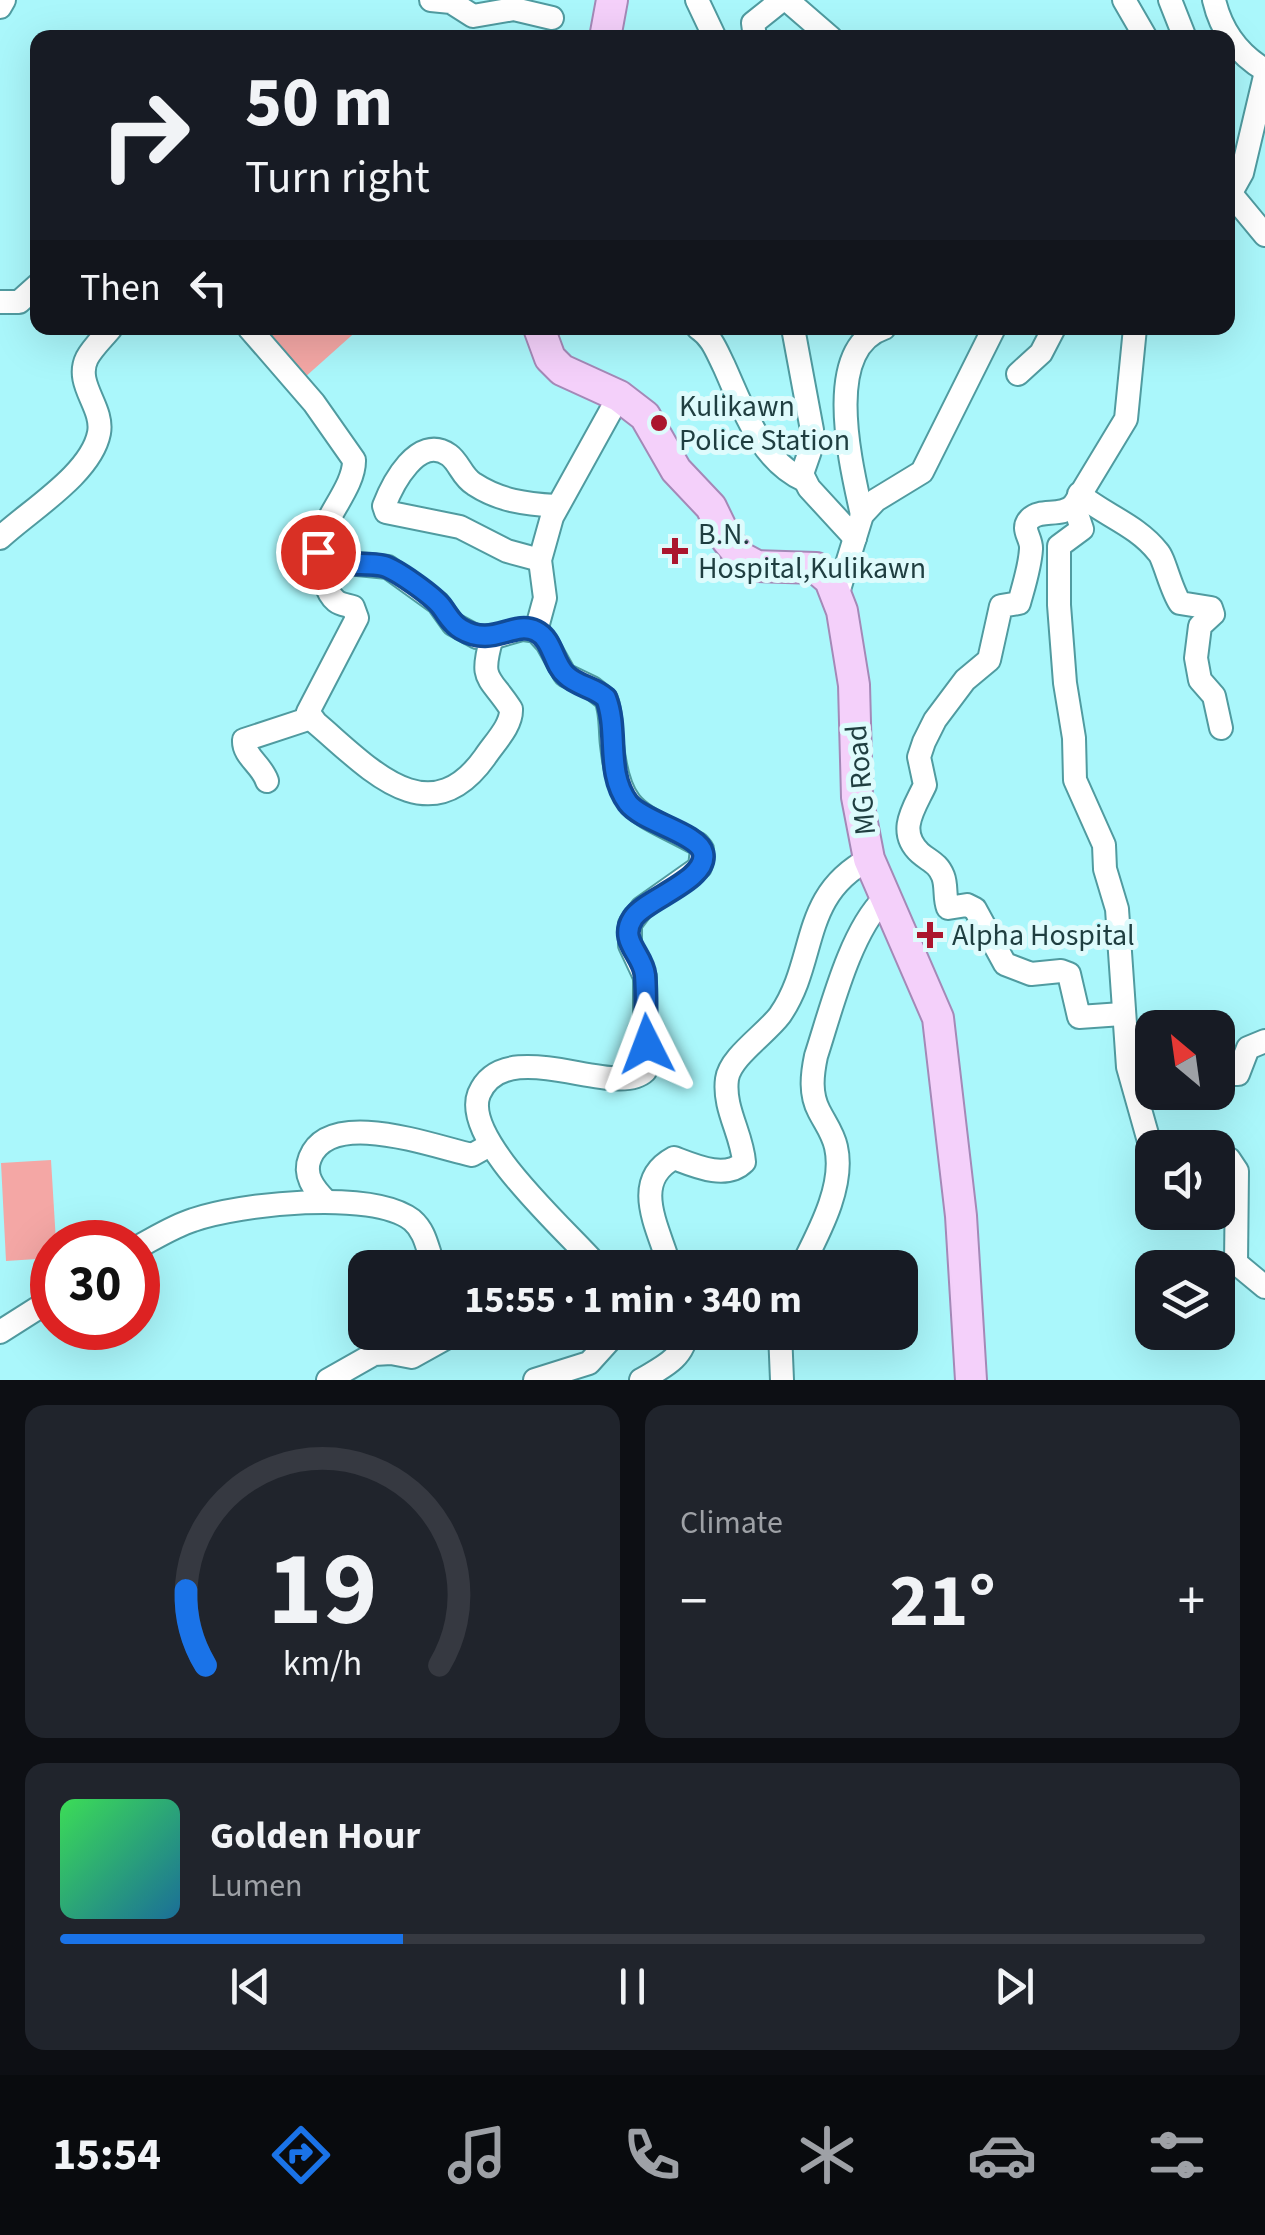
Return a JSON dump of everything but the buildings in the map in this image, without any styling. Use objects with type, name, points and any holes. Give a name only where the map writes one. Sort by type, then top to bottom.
[{"type":"main road","points":[[607,30],[612,0]]},
{"type":"main road","points":[[542,335],[550,358],[562,370],[619,396],[645,416],[676,470],[711,507],[727,540],[742,558],[757,566],[816,568],[830,580],[837,596]]},
{"type":"main road","name":"MG Road","points":[[837,596],[854,684],[857,797],[868,859],[938,1018],[961,1216],[971,1380]]},
{"type":"street","points":[[0,6],[4,0]]},
{"type":"street","points":[[430,0],[452,2],[473,16],[514,8],[552,18]]},
{"type":"street","points":[[697,0],[710,30]]},
{"type":"street","points":[[753,30],[753,24],[785,0],[822,30]]},
{"type":"street","points":[[1124,0],[1141,30]]},
{"type":"street","points":[[1170,0],[1182,30]]},
{"type":"street","points":[[1214,0],[1224,30]]},
{"type":"street","points":[[1235,48],[1265,73],[1252,136],[1235,185]]},
{"type":"street","points":[[1235,155],[1252,136]]},
{"type":"street","points":[[1235,202],[1265,235]]},
{"type":"street","points":[[0,302],[30,300]]},
{"type":"street","points":[[0,538],[68,483],[94,446],[100,425],[85,384],[84,368],[105,335]]},
{"type":"street","points":[[255,335],[334,428],[354,460],[353,474],[319,542],[318,552],[333,596],[337,602],[353,607],[357,618],[310,707],[311,718],[391,784],[417,791],[458,786],[472,774],[511,717],[509,705],[494,690],[486,672],[492,636]]},
{"type":"street","points":[[705,335],[714,344],[764,446],[784,468],[804,480],[858,527]]},
{"type":"street","points":[[794,335],[812,430],[811,448],[802,470],[804,480]]},
{"type":"street","points":[[858,527],[846,435],[849,369],[863,340],[872,335]]},
{"type":"street","points":[[837,596],[858,527],[876,500],[922,472],[990,335]]},
{"type":"street","points":[[1018,374],[1041,353],[1050,335]]},
{"type":"street","points":[[1122,1014],[1079,1018],[1069,974],[1031,974],[1005,964],[976,909],[967,905],[948,908],[942,874],[933,861],[919,852],[908,828],[911,811],[925,785],[920,754],[930,728],[965,680],[990,658],[1002,606],[1020,603],[1031,549],[1028,521],[1035,516],[1066,512],[1126,419],[1135,335]]},
{"type":"street","points":[[536,631],[545,598],[540,560],[556,506],[619,396]]},
{"type":"street","points":[[540,560],[507,550],[460,527],[386,512],[383,508],[408,462],[422,453],[440,451],[452,458],[470,482],[488,492],[524,504],[556,506]]},
{"type":"street","points":[[1077,500],[1112,513],[1162,555],[1163,570],[1180,604],[1211,608],[1213,614],[1200,626],[1196,658],[1200,680],[1214,696],[1221,728]]},
{"type":"street","points":[[1077,500],[1082,529],[1059,546],[1064,665],[1074,738],[1075,780],[1086,809],[1102,834],[1105,868],[1116,909],[1128,1067],[1146,1130]]},
{"type":"street","points":[[323,559],[388,567],[438,603],[454,624],[477,636],[522,629],[536,631],[548,642],[565,675],[606,698],[615,768],[626,802],[645,817],[698,844],[704,858],[695,872],[642,908],[630,924],[630,944],[645,977],[645,1071],[627,1080],[552,1068],[524,1068],[492,1078],[477,1102],[482,1131],[490,1145],[584,1250]]},
{"type":"street","points":[[268,781],[262,768],[244,750],[244,740],[311,718]]},
{"type":"street","points":[[664,1250],[650,1204],[650,1182],[663,1164],[674,1158],[728,1171],[744,1162],[726,1092],[729,1070],[763,1036],[788,1002],[821,904],[851,868],[868,859]]},
{"type":"street","points":[[810,1250],[838,1168],[834,1140],[815,1102],[812,1076],[816,1056],[857,939],[872,910],[884,899]]},
{"type":"street","points":[[1235,1073],[1248,1048],[1265,1042]]},
{"type":"street","points":[[325,1200],[310,1181],[308,1167],[315,1150],[328,1138],[371,1132],[472,1155],[490,1145]]},
{"type":"street","points":[[1235,1168],[1236,1263],[1265,1287]]},
{"type":"street","points":[[160,1236],[194,1220],[325,1200],[356,1202],[408,1217],[426,1239],[429,1250]]},
{"type":"street","points":[[0,1332],[30,1313]]},
{"type":"street","points":[[328,1380],[374,1354],[412,1357],[425,1350]]},
{"type":"street","points":[[535,1380],[589,1363],[601,1350]]},
{"type":"street","points":[[641,1380],[682,1350]]},
{"type":"street","points":[[781,1350],[782,1380]]},
{"type":"shaded area","points":[[265,335],[352,335],[304,378]]},
{"type":"shaded area","points":[[51,1160],[55,1220],[30,1220],[30,1259],[6,1261],[1,1163]]},
{"type":"place","name":"Kulikawn Police Station","points":[[659,423]]},
{"type":"place","name":"B.N. Hospital,Kulikawn","points":[[675,551]]},
{"type":"place","name":"Alpha Hospital","points":[[930,935]]},
{"type":"route","points":[[318,552],[328,562],[388,567],[438,603],[454,624],[469,634],[486,638],[522,629],[536,631],[548,642],[565,675],[606,698],[615,768],[626,802],[645,817],[698,844],[703,853],[703,862],[695,872],[642,908],[630,924],[630,944],[644,971],[647,1044]]}]
